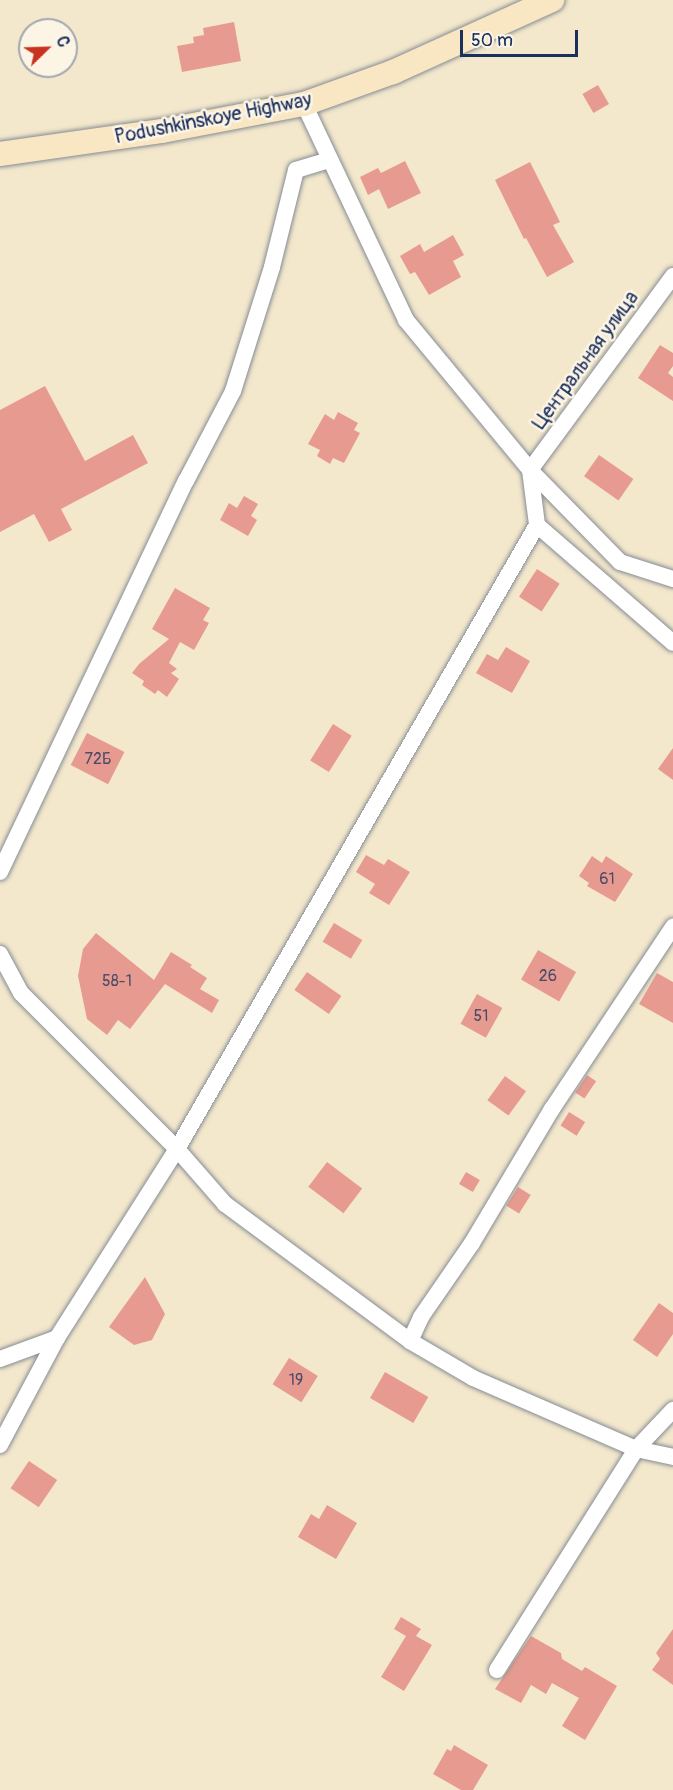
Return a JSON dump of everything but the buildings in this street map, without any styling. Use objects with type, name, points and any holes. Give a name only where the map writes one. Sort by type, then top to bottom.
[{"type":"main road","name":"Podushkinskoye Highway","points":[[0,154],[162,131],[304,104],[393,72],[552,0]]},
{"type":"street","points":[[304,104],[406,320],[530,470],[620,562],[673,579]]},
{"type":"street","points":[[0,872],[6,847],[186,481],[233,391],[272,267],[296,170],[329,160]]},
{"type":"street","name":"Центральная улица","points":[[530,470],[673,276]]},
{"type":"street","points":[[0,1445],[57,1338],[177,1149],[537,525],[530,470]]},
{"type":"street","points":[[537,525],[673,643]]},
{"type":"street","points":[[410,1341],[421,1317],[472,1242],[552,1109],[673,927]]},
{"type":"street","points":[[0,954],[21,993],[177,1149],[225,1204],[410,1341],[473,1378],[636,1449],[673,1457]]},
{"type":"street","points":[[0,1359],[57,1338]]},
{"type":"street","points":[[497,1670],[636,1449],[673,1410]]}]
